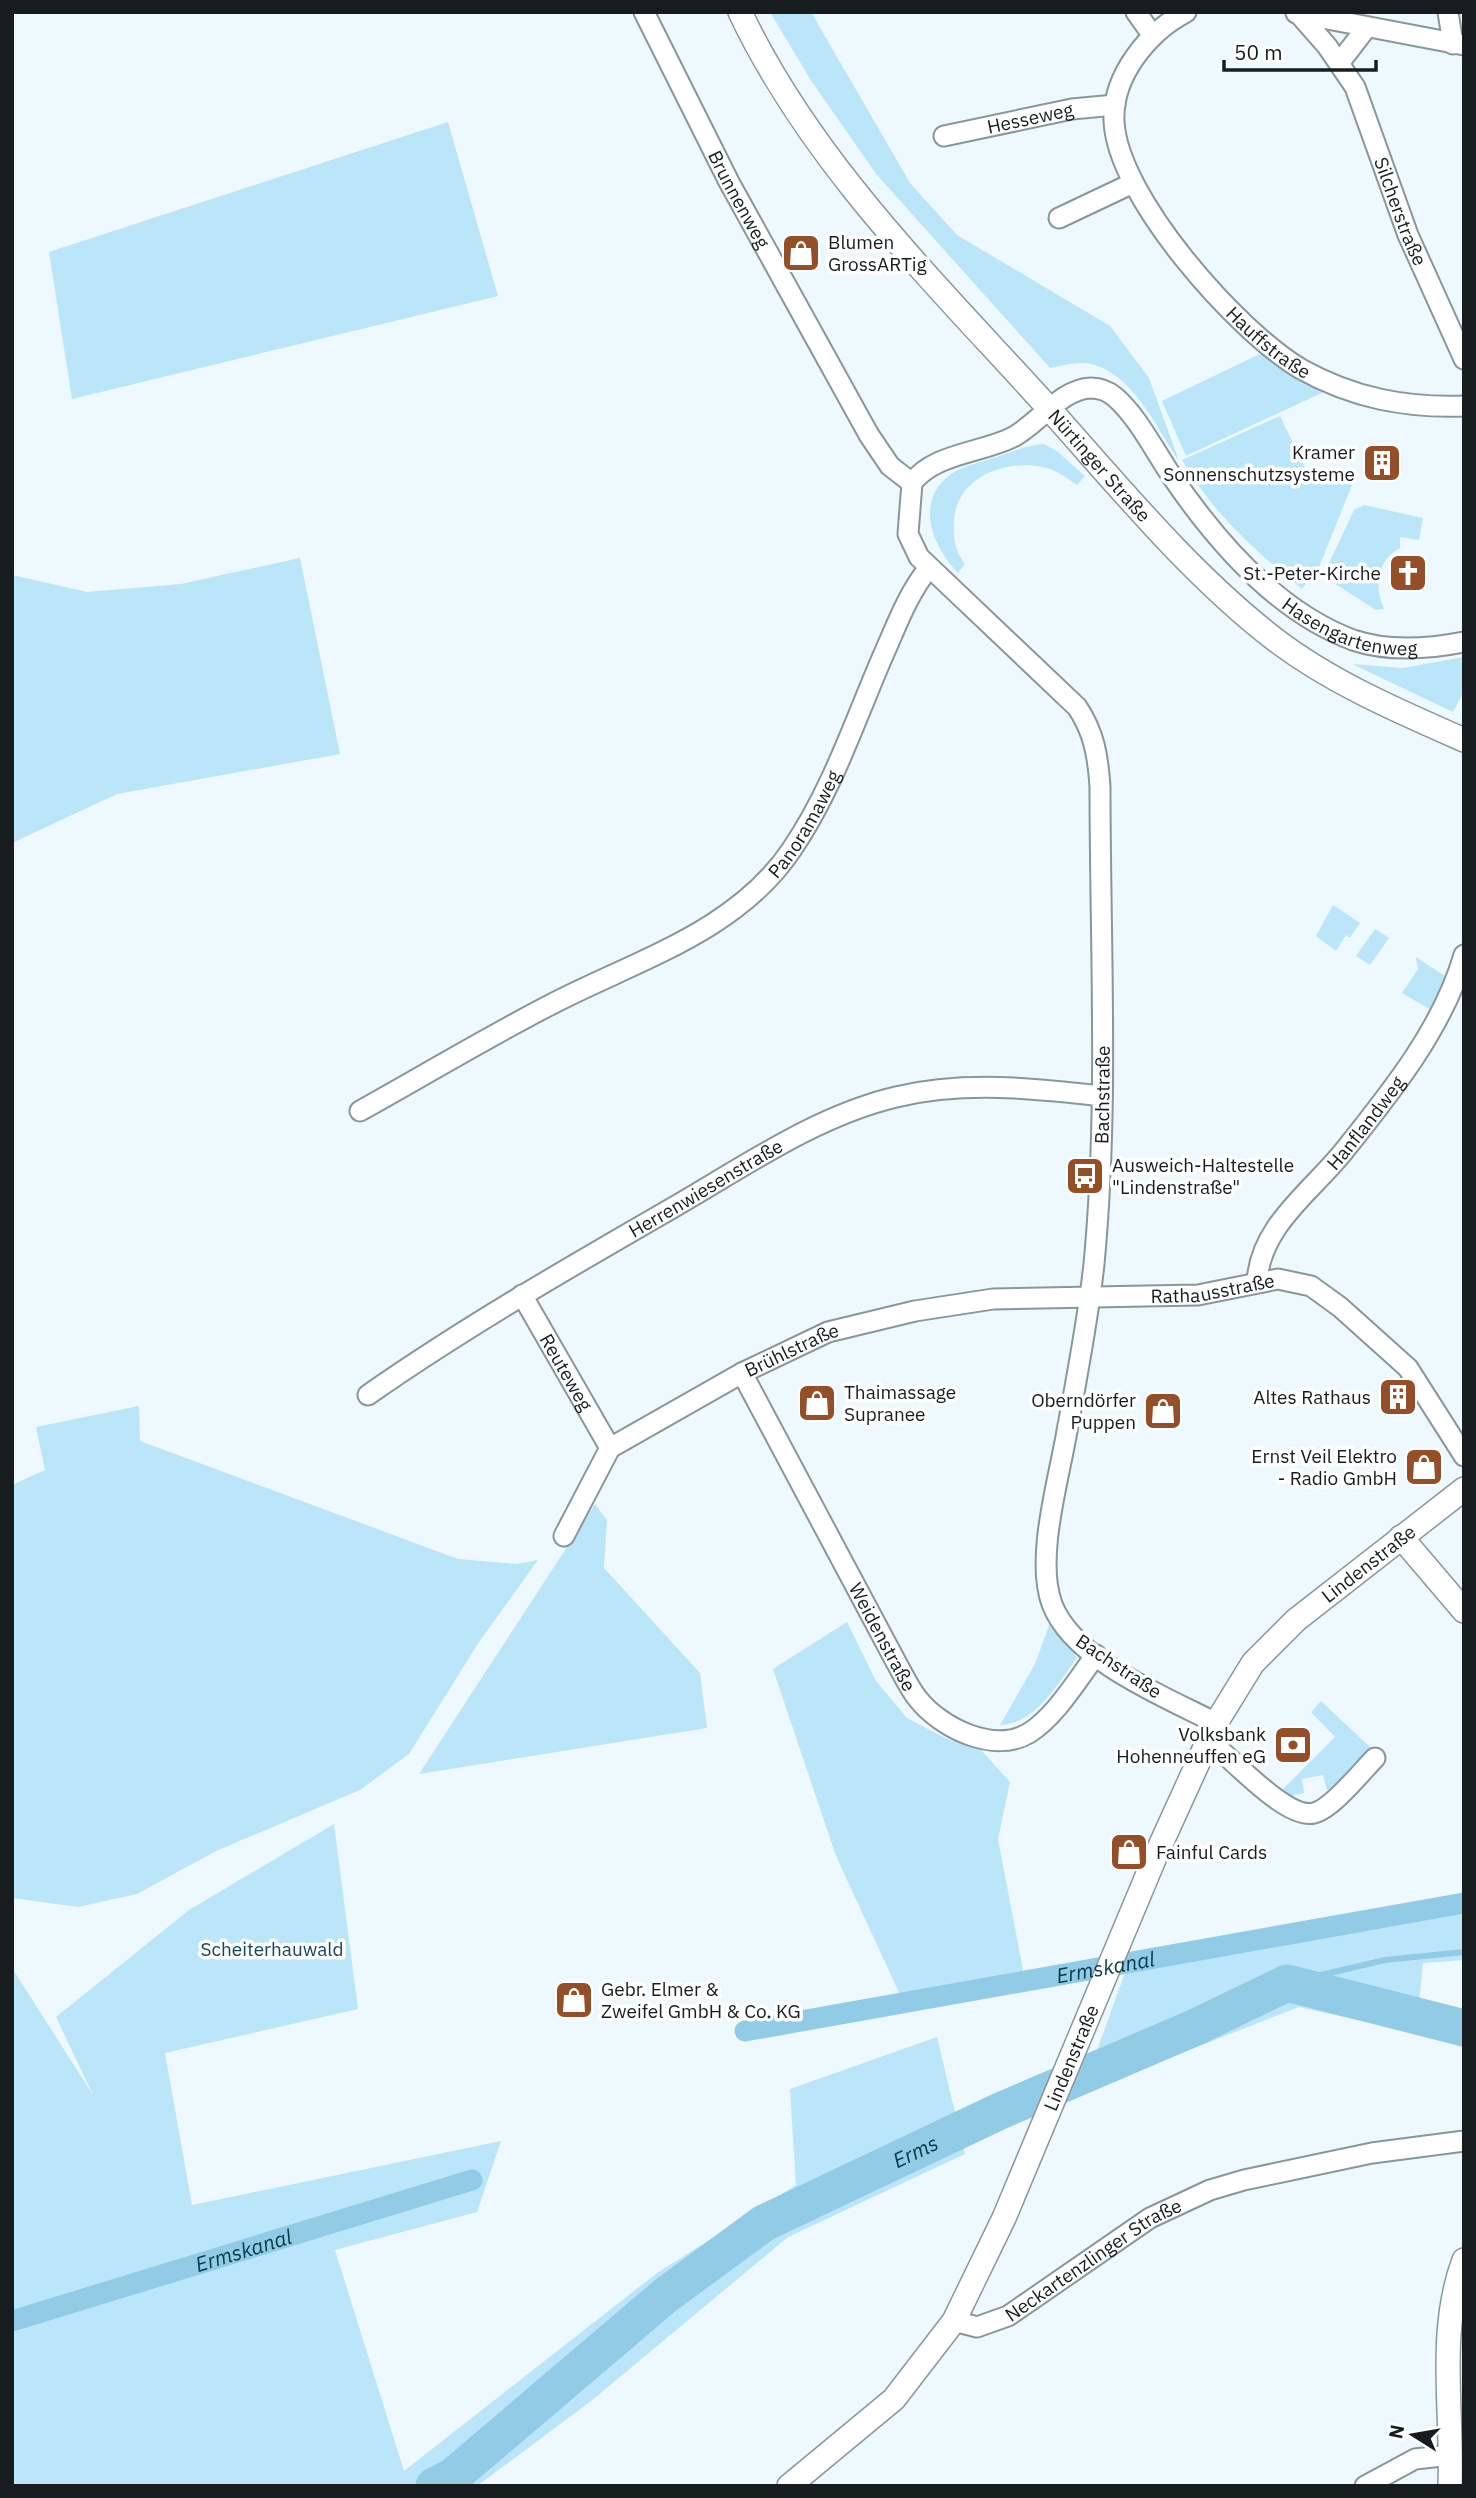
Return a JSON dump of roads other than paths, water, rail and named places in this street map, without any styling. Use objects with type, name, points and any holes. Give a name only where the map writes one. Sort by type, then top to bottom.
[{"type":"street","name":"Brunnenweg","points":[[644,12],[729,181],[869,435],[890,466],[912,483]]},
{"type":"street","name":"Nürtinger Straße","points":[[740,12],[799,114],[883,224],[1181,554],[1272,637],[1347,685],[1464,740]]},
{"type":"street","points":[[1136,12],[1153,36]]},
{"type":"street","name":"Hauffstraße","points":[[1186,12],[1153,36],[1130,65],[1115,105],[1114,123],[1119,147],[1133,183],[1165,232],[1202,278],[1253,330],[1289,361],[1336,385],[1379,401],[1411,406],[1464,406]]},
{"type":"street","points":[[1295,13],[1458,45],[1448,12]]},
{"type":"street","name":"Silcherstraße","points":[[1295,13],[1340,62],[1365,109],[1408,235],[1464,359]]},
{"type":"street","points":[[1340,62],[1367,27]]},
{"type":"street","name":"Hesseweg","points":[[944,136],[1072,109],[1115,105]]},
{"type":"street","points":[[1059,218],[1133,183]]},
{"type":"street","name":"Hasengartenweg","points":[[1050,410],[1066,396],[1080,389],[1094,388],[1115,397],[1212,529],[1269,588],[1326,628],[1355,640],[1384,646],[1429,647],[1464,642]]},
{"type":"street","points":[[928,569],[912,547],[908,534],[912,483],[929,466],[1000,443],[1017,435],[1050,410]]},
{"type":"street","name":"Bachstraße","points":[[928,569],[1077,707],[1093,734],[1100,787],[1102,1096],[1090,1296],[1052,1523],[1046,1586],[1064,1625],[1075,1640],[1212,1732],[1279,1802],[1304,1813],[1314,1814],[1326,1807],[1375,1758]]},
{"type":"street","name":"Panoramaweg","points":[[360,1111],[539,1010],[695,934],[735,909],[754,893],[792,850],[820,802],[904,608],[928,569]]},
{"type":"street","name":"Hanflandweg","points":[[1257,1282],[1258,1266],[1270,1234],[1345,1149],[1400,1076],[1440,1016],[1464,955]]},
{"type":"street","name":"Herrenwiesenstraße","points":[[391,1395],[368,1395],[447,1339],[798,1136],[878,1102],[910,1094],[974,1087],[1102,1096]]},
{"type":"street","name":"Rathausstraße","points":[[1090,1296],[1198,1295],[1278,1279],[1311,1286],[1340,1307],[1419,1382],[1464,1456]]},
{"type":"street","name":"Reuteweg","points":[[523,1295],[610,1448]]},
{"type":"street","name":"Brühlstraße","points":[[610,1448],[742,1373],[828,1332],[904,1313],[964,1302],[1090,1296]]},
{"type":"street","name":"Weidenstraße","points":[[742,1373],[896,1662],[918,1699],[932,1713],[971,1735],[999,1741],[1015,1739],[1029,1733],[1043,1721],[1096,1655]]},
{"type":"street","points":[[564,1536],[610,1448]]},
{"type":"street","name":"Lindenstraße","points":[[954,2321],[990,2250],[1212,1732],[1241,1678],[1272,1642],[1464,1489]]},
{"type":"street","points":[[1401,1537],[1464,1611]]},
{"type":"street","name":"Neckartenzlinger Straße","points":[[954,2321],[977,2327],[1008,2316],[1150,2218],[1210,2190],[1314,2164],[1464,2141]]},
{"type":"street","points":[[1450,2486],[1449,2327],[1453,2296],[1464,2260]]},
{"type":"street","points":[[789,2486],[894,2399],[954,2321]]},
{"type":"street","points":[[1365,2486],[1415,2459],[1451,2455]]},
{"type":"waterway","name":"Ermskanal","points":[[745,2031],[1464,1903]]},
{"type":"waterway","points":[[1287,1983],[1385,1960],[1464,1952]]},
{"type":"waterway","name":"Erms","points":[[434,2486],[452,2477],[666,2295],[764,2223],[1000,2111],[1196,2027],[1287,1983],[1464,2028]]},
{"type":"waterway","name":"Ermskanal","points":[[12,2321],[472,2180]]},
{"type":"place","name":"Blumen GrossARTig","points":[[801,253]]},
{"type":"place","name":"Kramer Sonnenschutzsysteme","points":[[1382,463]]},
{"type":"place","name":"St.-Peter-Kirche","points":[[1408,573]]},
{"type":"place","name":"Ausweich-Haltestelle \"Lindenstraße\"","points":[[1085,1176]]},
{"type":"place","name":"Altes Rathaus","points":[[1398,1397]]},
{"type":"place","name":"Thaimassage Supranee","points":[[817,1403]]},
{"type":"place","name":"Oberndörfer Puppen","points":[[1163,1411]]},
{"type":"place","name":"Ernst Veil Elektro - Radio GmbH","points":[[1424,1467]]},
{"type":"place","name":"Volksbank Hohenneuffen eG","points":[[1293,1745]]},
{"type":"place","name":"Fainful Cards","points":[[1129,1852]]},
{"type":"place","name":"Gebr. Elmer & Zweifel GmbH & Co. KG","points":[[574,2000]]},
{"type":"park label","name":"Scheiterhauwald","points":[[272,1949]]}]
